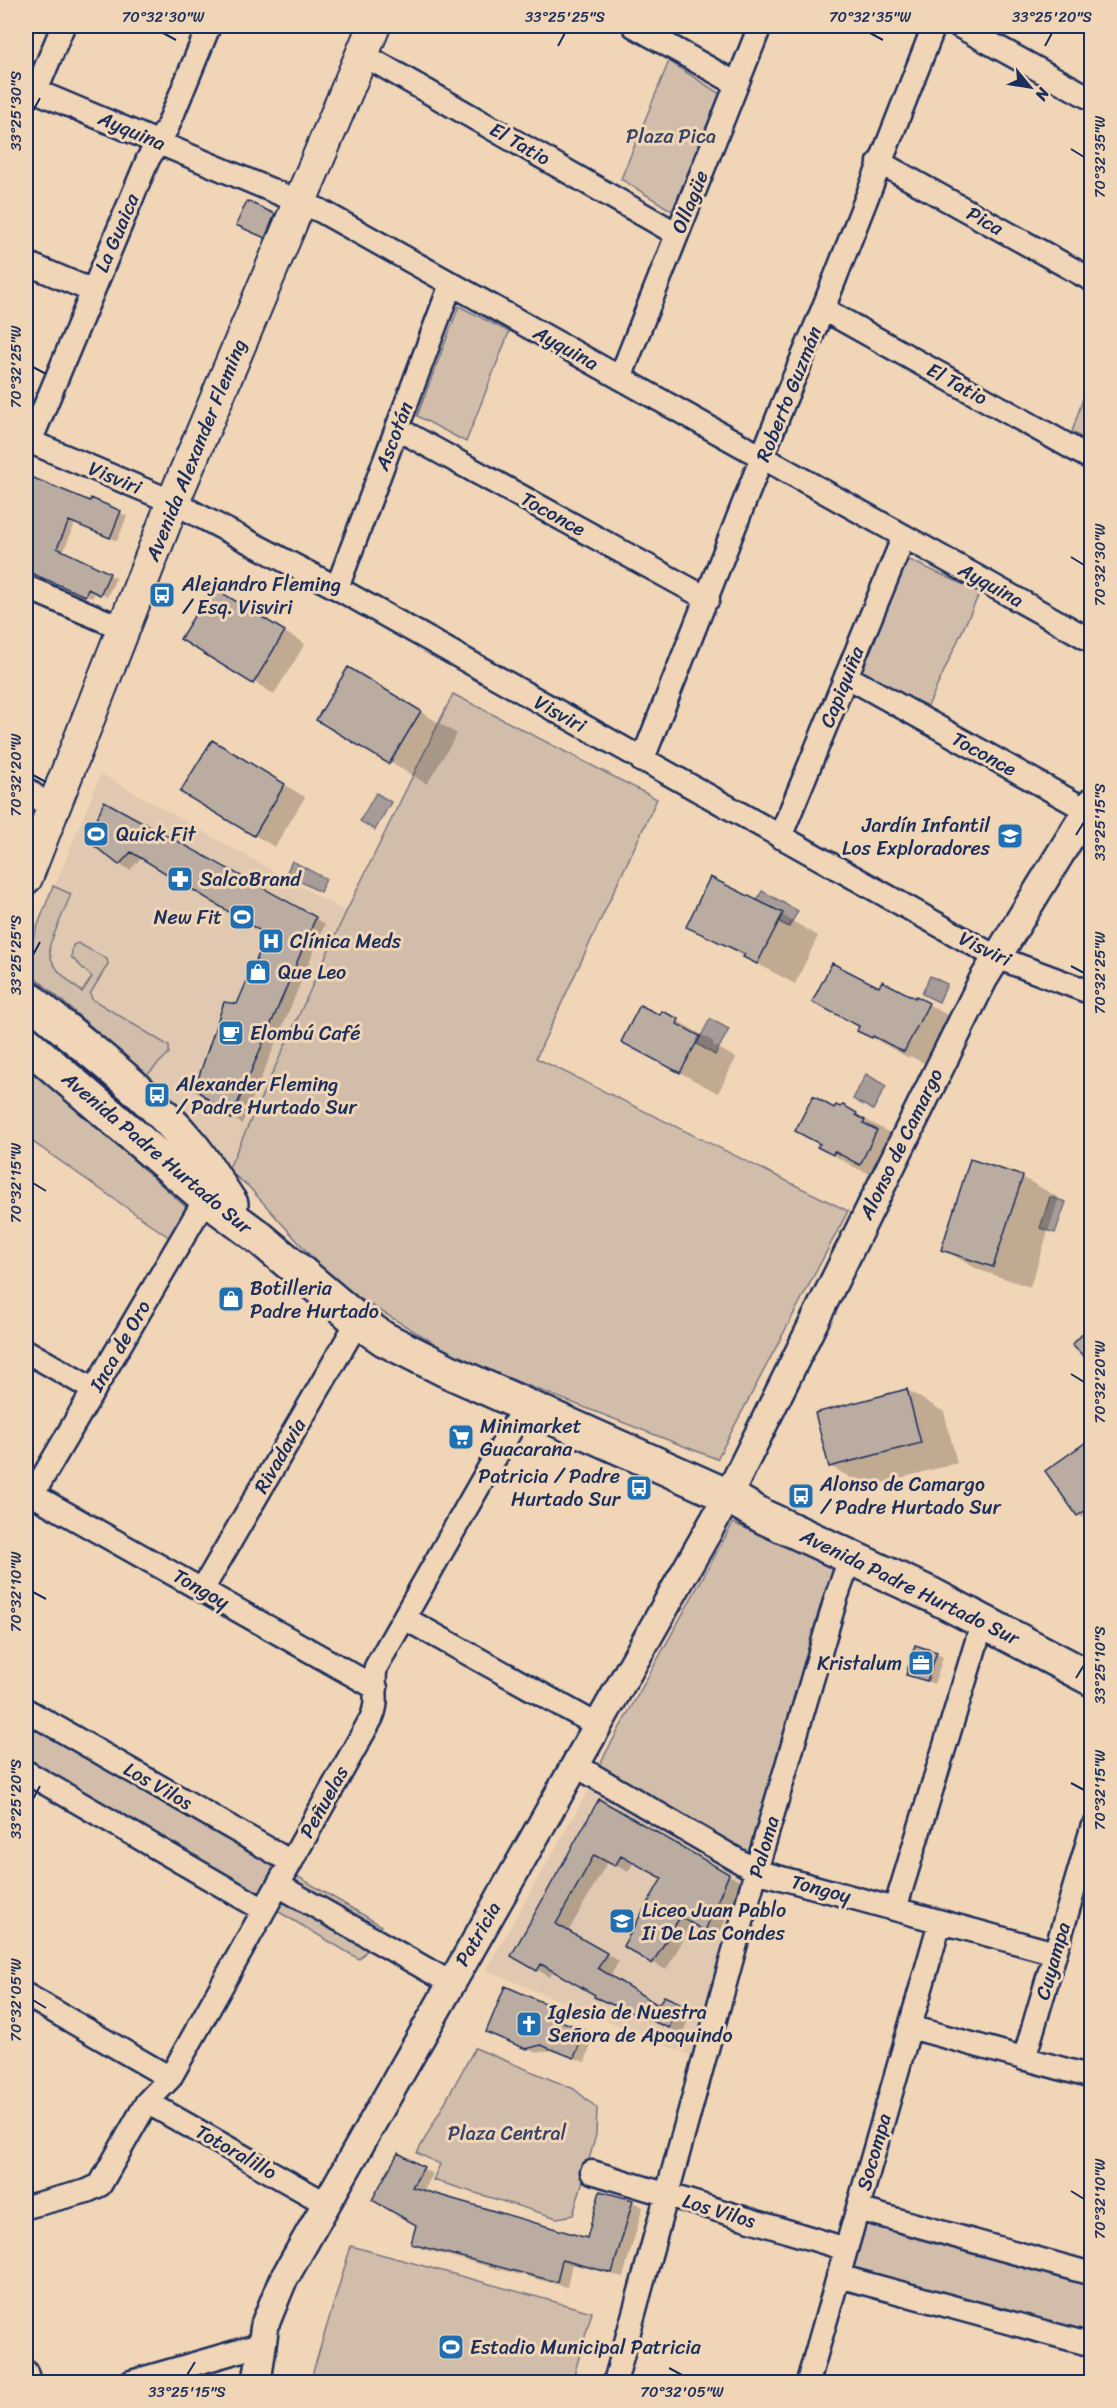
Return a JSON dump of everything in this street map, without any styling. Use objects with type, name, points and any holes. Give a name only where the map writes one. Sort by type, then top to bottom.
[{"type":"main road","name":"Avenida Alexander Fleming","points":[[26,878],[173,502],[374,26]]},
{"type":"main road","name":"Avenida Padre Hurtado Sur","points":[[26,996],[172,1124],[190,1145],[233,1208],[261,1239]]},
{"type":"main road","name":"Avenida Padre Hurtado Sur","points":[[26,1043],[206,1198],[261,1239],[358,1321],[409,1353],[728,1496],[764,1517],[851,1556],[983,1621],[1092,1679]]},
{"type":"main road","name":"Avenida Padre Hurtado Sur","points":[[728,1496],[762,1501],[788,1509],[921,1568],[1092,1659]]},
{"type":"street","points":[[31,89],[63,26]]},
{"type":"street","name":"La Guaica","points":[[28,441],[148,159],[167,128],[209,26]]},
{"type":"street","points":[[634,26],[737,84]]},
{"type":"street","name":"Ollagüe","points":[[620,378],[760,26]]},
{"type":"street","name":"Roberto Guzmán","points":[[642,761],[934,26]]},
{"type":"street","points":[[959,26],[1092,99]]},
{"type":"street","name":"El Tatio","points":[[362,54],[677,234]]},
{"type":"street","name":"Ayquina","points":[[31,89],[300,201],[1092,641]]},
{"type":"street","name":"Pica","points":[[879,162],[1092,280]]},
{"type":"street","points":[[26,263],[93,291]]},
{"type":"street","name":"Ascotán","points":[[337,588],[451,284]]},
{"type":"street","name":"El Tatio","points":[[823,309],[1092,459]]},
{"type":"street","name":"Toconce","points":[[398,429],[708,599]]},
{"type":"street","name":"Visviri","points":[[28,441],[173,502],[337,588],[642,761],[996,957],[1092,993]]},
{"type":"street","name":"Capiquiña","points":[[780,837],[904,536]]},
{"type":"street","points":[[26,587],[124,629]]},
{"type":"street","name":"Toconce","points":[[846,676],[1090,809]]},
{"type":"street","points":[[26,789],[53,810]]},
{"type":"street","name":"Alonso de Camargo","points":[[728,1496],[996,957],[1090,809]]},
{"type":"street","name":"Inca de Oro","points":[[29,1492],[94,1390],[206,1198]]},
{"type":"street","name":"Rivadavia","points":[[202,1590],[358,1321]]},
{"type":"street","points":[[26,1351],[94,1390]]},
{"type":"street","name":"Peñuelas","points":[[26,2207],[96,2188],[103,2181],[147,2102],[170,2078],[371,1719],[376,1707],[374,1674],[376,1667],[525,1405]]},
{"type":"street","name":"Tongoy","points":[[29,1492],[376,1688]]},
{"type":"street","name":"Patricia","points":[[257,2382],[260,2345],[277,2292],[325,2203],[728,1496]]},
{"type":"street","name":"Paloma","points":[[615,2382],[756,1871],[836,1598],[851,1556]]},
{"type":"street","points":[[404,1618],[597,1725]]},
{"type":"street","points":[[896,1910],[983,1621]]},
{"type":"street","name":"Los Vilos","points":[[26,1710],[291,1862]]},
{"type":"street","name":"Tongoy","points":[[575,1765],[756,1871],[1055,1953]]},
{"type":"street","points":[[26,1772],[264,1910]]},
{"type":"street","name":"Cuyampa","points":[[1024,2058],[1092,1828]]},
{"type":"street","points":[[278,1885],[451,1983]]},
{"type":"street","name":"Socompa","points":[[808,2382],[940,1922]]},
{"type":"street","points":[[26,1995],[170,2078]]},
{"type":"street","points":[[910,2027],[1092,2077]]},
{"type":"street","name":"Totoralillo","points":[[147,2102],[325,2203]]},
{"type":"street","name":"Los Vilos","points":[[592,2172],[846,2249]]},
{"type":"street","points":[[858,2209],[1092,2274]]},
{"type":"street","points":[[838,2276],[1092,2345]]},
{"type":"street","points":[[131,2382],[260,2345]]},
{"type":"street","points":[[26,2372],[28,2382]]},
{"type":"shaded area","points":[[101,774],[346,912],[228,1170],[170,1097],[30,973],[26,956]]},
{"type":"shaded area","points":[[376,793],[391,802],[375,830],[360,821]]},
{"type":"shaded area","points":[[292,861],[326,879],[320,892],[286,874]]},
{"type":"shaded area","points":[[762,891],[798,911],[789,927],[753,908]]},
{"type":"shaded area","points":[[930,976],[947,984],[939,1002],[922,994]]},
{"type":"shaded area","points":[[710,1019],[729,1029],[715,1055],[697,1044]]},
{"type":"shaded area","points":[[866,1074],[886,1086],[873,1110],[853,1099]]},
{"type":"shaded area","points":[[1050,1197],[1066,1202],[1055,1233],[1040,1228]]},
{"type":"shaded area","name":"Liceo Juan Pablo Ii De Las Condes","points":[[592,1784],[743,1872],[694,2057],[486,1970]]},
{"type":"green space","name":"Plaza Pica","points":[[669,61],[720,94],[672,211],[621,179]]},
{"type":"green space","points":[[459,306],[509,332],[466,442],[417,416]]},
{"type":"green space","points":[[1091,374],[1091,443],[1072,432]]},
{"type":"green space","points":[[905,558],[980,592],[928,706],[853,672]]},
{"type":"green space","points":[[453,694],[657,799],[536,1058],[848,1211],[717,1459],[460,1359],[336,1284],[249,1187],[228,1170],[346,912]]},
{"type":"green space","points":[[53,886],[71,894],[50,944],[51,959],[59,972],[82,992],[92,977],[71,957],[73,945],[78,943],[107,959],[108,964],[90,994],[92,999],[169,1046],[169,1053],[147,1075],[30,973],[26,956]]},
{"type":"green space","points":[[26,1064],[186,1207],[170,1238],[26,1137]]},
{"type":"green space","points":[[733,1523],[834,1566],[749,1854],[597,1769]]},
{"type":"green space","points":[[26,1717],[382,1926],[369,1948],[359,1959],[26,1763]]},
{"type":"green space","name":"Plaza Central","points":[[475,2048],[574,2089],[597,2108],[596,2135],[573,2215],[557,2218],[433,2180],[440,2164],[417,2153]]},
{"type":"green space","points":[[860,2221],[1091,2285],[1091,2335],[848,2267]]},
{"type":"green space","name":"Estadio Municipal Patricia","points":[[351,2246],[592,2312],[572,2382],[310,2382]]},
{"type":"building","points":[[247,201],[275,214],[265,238],[236,225]]},
{"type":"building","points":[[26,475],[121,511],[110,538],[69,521],[57,548],[110,573],[100,595],[88,589],[85,596],[26,571]]},
{"type":"building","points":[[212,587],[285,631],[253,684],[180,639]]},
{"type":"building","points":[[348,667],[421,711],[389,764],[316,720]]},
{"type":"building","points":[[212,740],[285,784],[254,836],[180,792]]},
{"type":"building","points":[[104,801],[316,917],[231,1119],[195,1088],[224,1002],[237,1004],[267,935],[131,852],[119,865],[88,841]]},
{"type":"building","points":[[710,877],[783,913],[757,964],[743,957],[745,954],[686,927]]},
{"type":"building","points":[[832,963],[879,987],[882,981],[929,1003],[904,1052],[873,1036],[872,1038],[857,1031],[859,1026],[812,1002]]},
{"type":"building","points":[[640,1005],[660,1015],[662,1011],[679,1019],[677,1024],[700,1036],[680,1073],[621,1042]]},
{"type":"building","points":[[813,1096],[834,1108],[836,1105],[840,1107],[843,1105],[865,1120],[863,1123],[877,1130],[860,1165],[834,1151],[833,1155],[817,1147],[820,1144],[795,1131]]},
{"type":"building","points":[[970,1159],[1023,1176],[993,1267],[941,1250]]},
{"type":"building","points":[[1092,1324],[1092,1364],[1072,1345]]},
{"type":"building","points":[[907,1389],[921,1443],[829,1467],[815,1413]]},
{"type":"building","points":[[1092,1438],[1092,1506],[1077,1516],[1045,1471]]},
{"type":"building","name":"Kristalum","points":[[915,1645],[937,1652],[927,1681],[906,1675]]},
{"type":"building","points":[[599,1799],[729,1874],[705,1931],[680,1917],[652,1964],[623,1946],[662,1878],[621,1856],[615,1866],[594,1855],[556,1924],[607,1953],[598,1968],[658,2005],[664,1996],[680,2003],[669,2028],[594,1997],[595,1995],[541,1964],[537,1971],[511,1956]]},
{"type":"building","name":"Iglesia de Nuestra Señora de Apoquindo","points":[[505,1986],[549,2005],[555,2019],[585,2030],[574,2058],[541,2045],[526,2049],[486,2032]]},
{"type":"building","points":[[398,2153],[424,2167],[412,2187],[587,2238],[600,2191],[633,2200],[612,2273],[562,2260],[557,2282],[411,2244],[416,2225],[372,2200]]},
{"type":"place","name":"Alejandro Fleming / Esq. Visviri","points":[[162,595]]},
{"type":"place","name":"Quick Fit","points":[[96,834]]},
{"type":"place","name":"Jardín Infantil Los Exploradores","points":[[1010,836]]},
{"type":"place","name":"SalcoBrand","points":[[180,879]]},
{"type":"place","name":"New Fit","points":[[242,917]]},
{"type":"place","name":"Clínica Meds","points":[[271,941]]},
{"type":"place","name":"Que Leo","points":[[258,972]]},
{"type":"place","name":"Elombú Café","points":[[231,1033]]},
{"type":"place","name":"Alexander Fleming / Padre Hurtado Sur","points":[[157,1095]]},
{"type":"place","name":"Botilleria Padre Hurtado","points":[[231,1299]]},
{"type":"place","name":"Minimarket Guacarana","points":[[461,1437]]},
{"type":"place","name":"Patricia / Padre Hurtado Sur","points":[[639,1488]]},
{"type":"place","name":"Alonso de Camargo / Padre Hurtado Sur","points":[[801,1496]]},
{"type":"place","name":"Kristalum","points":[[921,1663]]},
{"type":"place","name":"Liceo Juan Pablo Ii De Las Condes","points":[[622,1921]]},
{"type":"place","name":"Iglesia de Nuestra Señora de Apoquindo","points":[[529,2024]]},
{"type":"place","name":"Estadio Municipal Patricia","points":[[451,2347]]}]
